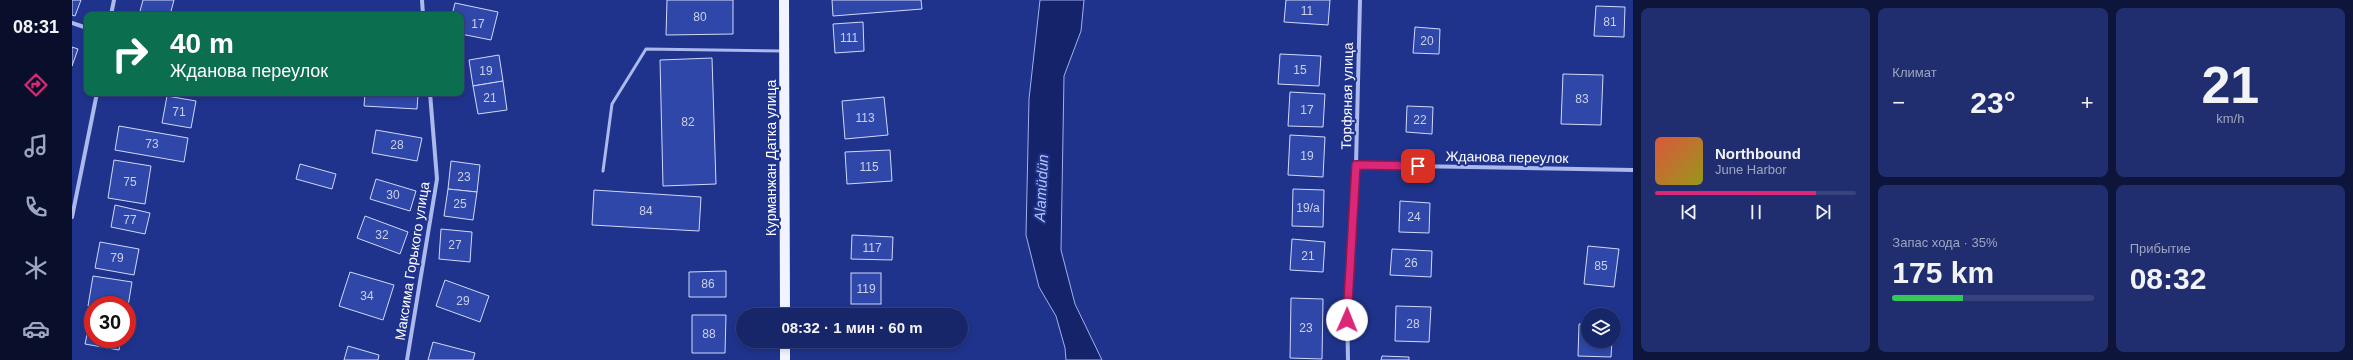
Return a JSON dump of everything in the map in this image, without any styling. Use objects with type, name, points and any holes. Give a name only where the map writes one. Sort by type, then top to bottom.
[{"type":"main road","name":"Курманжан Датка улица","points":[[784,0],[785,308]]},
{"type":"main road","points":[[785,348],[786,360]]},
{"type":"street","points":[[112,12],[114,0]]},
{"type":"street","points":[[422,0],[423,12]]},
{"type":"street","name":"Торфяная улица","points":[[1348,360],[1347,306],[1356,165],[1360,0]]},
{"type":"street","points":[[72,24],[84,27]]},
{"type":"street","points":[[72,217],[96,96]]},
{"type":"street","name":"Максима Горького улица","points":[[407,360],[437,179],[430,96]]},
{"type":"street","name":"Жданова переулок","points":[[1356,165],[1633,170]]},
{"type":"lane","points":[[603,171],[612,104],[646,49],[784,51]]},
{"type":"water","name":"Alamüdün","points":[[1040,0],[1084,0],[1081,31],[1064,76],[1061,250],[1075,304],[1102,360],[1066,360],[1065,348],[1056,316],[1039,287],[1026,235],[1029,99]]},
{"type":"building","points":[[72,0],[81,0],[75,16],[72,15]]},
{"type":"building","points":[[143,0],[174,0],[171,12],[140,12]]},
{"type":"building","points":[[667,0],[733,0],[733,34],[666,35]]},
{"type":"building","points":[[832,0],[921,0],[922,9],[833,16]]},
{"type":"building","points":[[1286,0],[1330,0],[1328,25],[1284,22]]},
{"type":"building","points":[[455,3],[498,12],[491,40],[464,35],[464,12],[453,12]]},
{"type":"building","points":[[1596,6],[1625,7],[1624,37],[1594,36]]},
{"type":"building","points":[[863,22],[864,51],[835,53],[833,24]]},
{"type":"building","points":[[1415,27],[1440,29],[1439,54],[1413,53]]},
{"type":"building","points":[[72,47],[78,49],[72,66]]},
{"type":"building","points":[[1280,54],[1321,56],[1319,86],[1278,84]]},
{"type":"building","points":[[499,55],[503,81],[473,86],[469,60]]},
{"type":"building","points":[[712,58],[716,184],[663,186],[660,60]]},
{"type":"building","points":[[1563,74],[1603,75],[1601,125],[1561,124]]},
{"type":"building","points":[[503,81],[507,110],[478,114],[473,86]]},
{"type":"building","points":[[1290,92],[1325,94],[1323,127],[1288,126]]},
{"type":"building","points":[[167,96],[196,101],[191,128],[162,123]]},
{"type":"building","points":[[365,96],[418,96],[417,109],[364,106]]},
{"type":"building","points":[[884,97],[888,135],[845,139],[842,101]]},
{"type":"building","points":[[1407,106],[1433,107],[1432,134],[1406,132]]},
{"type":"building","points":[[119,126],[188,138],[184,162],[115,150]]},
{"type":"building","points":[[376,130],[422,138],[417,161],[372,153]]},
{"type":"building","points":[[1290,135],[1325,137],[1323,177],[1288,175]]},
{"type":"building","points":[[890,150],[892,181],[847,184],[845,152]]},
{"type":"building","points":[[114,160],[151,166],[145,204],[108,198]]},
{"type":"building","points":[[451,161],[480,165],[477,192],[448,189]]},
{"type":"building","points":[[300,164],[336,174],[332,189],[296,179]]},
{"type":"building","points":[[376,179],[416,191],[410,211],[370,199]]},
{"type":"building","points":[[448,189],[477,192],[473,220],[444,216]]},
{"type":"building","points":[[1293,189],[1324,190],[1323,227],[1292,226]]},
{"type":"building","points":[[594,190],[701,197],[699,231],[592,225]]},
{"type":"building","points":[[1400,201],[1430,203],[1429,233],[1399,232]]},
{"type":"building","points":[[115,205],[150,213],[145,234],[111,227]]},
{"type":"building","points":[[365,216],[408,232],[400,254],[357,238]]},
{"type":"building","points":[[441,229],[472,232],[470,262],[439,259]]},
{"type":"building","points":[[852,235],[893,237],[892,260],[851,259]]},
{"type":"building","points":[[1292,239],[1325,242],[1323,272],[1290,270]]},
{"type":"building","points":[[100,242],[139,249],[134,275],[95,268]]},
{"type":"building","points":[[1588,246],[1619,249],[1614,287],[1584,284]]},
{"type":"building","points":[[1392,249],[1432,251],[1431,277],[1390,275]]},
{"type":"building","points":[[726,271],[726,297],[689,297],[689,272]]},
{"type":"building","points":[[350,272],[394,285],[383,320],[339,306]]},
{"type":"building","points":[[851,273],[881,273],[881,304],[851,304]]},
{"type":"building","points":[[93,276],[132,282],[130,296],[90,296]]},
{"type":"building","points":[[445,280],[489,296],[480,322],[436,306]]},
{"type":"building","points":[[1291,298],[1323,299],[1322,359],[1290,358]]},
{"type":"building","points":[[1396,306],[1431,307],[1429,342],[1395,341]]},
{"type":"building","points":[[692,315],[726,315],[725,353],[692,353]]},
{"type":"building","points":[[1579,324],[1581,324],[1581,348],[1612,348],[1611,357],[1578,356]]},
{"type":"building","points":[[433,342],[475,353],[473,360],[428,360]]},
{"type":"building","points":[[348,346],[379,355],[378,360],[344,360]]},
{"type":"building","points":[[108,348],[119,348],[119,350]]},
{"type":"building","points":[[1382,356],[1409,357],[1409,360],[1381,360]]},
{"type":"route","points":[[1347,320],[1356,165],[1418,166]]}]
